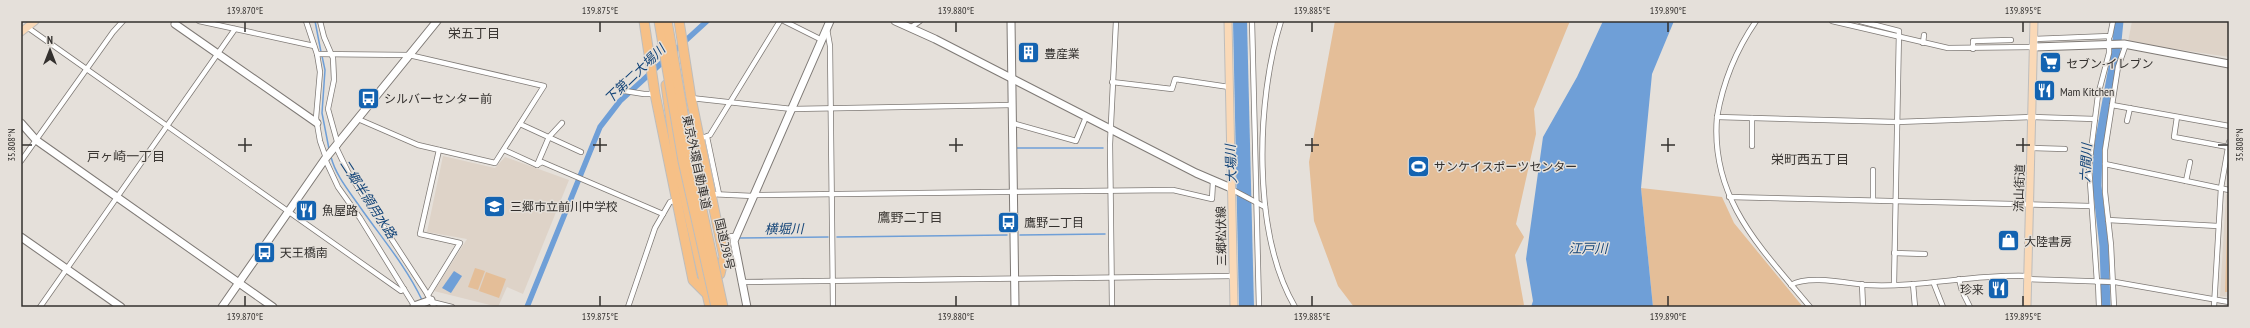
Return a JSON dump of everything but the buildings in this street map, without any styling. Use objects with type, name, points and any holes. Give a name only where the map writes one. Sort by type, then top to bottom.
[{"type":"highway","points":[[644,21],[655,94],[694,281],[710,295]]},
{"type":"highway","points":[[656,21],[677,163],[710,295],[710,307]]},
{"type":"highway","name":"東京外環自動車道","points":[[659,21],[683,161],[710,295],[716,307]]},
{"type":"highway","name":"東京外環自動車道","points":[[667,21],[691,159],[723,307]]},
{"type":"highway","name":"国道298号","points":[[671,21],[675,44],[683,72],[695,163],[728,307]]},
{"type":"highway","points":[[679,21],[683,72],[703,138],[715,194],[724,257],[720,274]]},
{"type":"main road","points":[[24,29],[34,21]]},
{"type":"main road","name":"三郷松伏線","points":[[1228,21],[1233,190],[1234,307]]},
{"type":"main road","name":"流山街道","points":[[2027,307],[2034,21]]},
{"type":"street","points":[[21,162],[86,69],[113,32],[123,21]]},
{"type":"street","points":[[199,21],[314,46]]},
{"type":"street","points":[[306,21],[317,54],[320,74],[316,107],[320,141],[338,187],[360,218],[415,306],[429,299],[460,243],[420,234],[439,150]]},
{"type":"street","points":[[320,21],[324,37],[332,55],[334,80],[328,109],[336,147],[348,172],[434,307]]},
{"type":"street","points":[[222,307],[327,158],[437,21]]},
{"type":"street","points":[[703,138],[710,135],[780,21]]},
{"type":"street","points":[[784,21],[822,40]]},
{"type":"street","points":[[746,307],[734,244],[735,236],[754,196],[830,21]]},
{"type":"street","points":[[895,21],[1265,207]]},
{"type":"street","points":[[910,28],[920,21]]},
{"type":"street","points":[[1011,21],[1014,307]]},
{"type":"street","points":[[1112,307],[1110,129],[1116,21]]},
{"type":"street","points":[[1252,21],[1254,202],[1259,307]]},
{"type":"street","points":[[1281,21],[1272,60],[1263,137],[1265,207],[1275,260],[1287,292],[1295,307]]},
{"type":"street","points":[[1756,21],[1743,40],[1723,92],[1717,117],[1718,158],[1729,197],[1752,237],[1810,307]]},
{"type":"street","points":[[1832,21],[1844,22],[1899,37],[1948,48],[1972,48],[2034,43],[2110,41],[2229,64]]},
{"type":"street","points":[[1860,21],[1899,31],[1894,284]]},
{"type":"street","points":[[2099,307],[2096,246],[2091,206],[2090,167],[2095,119],[2103,72],[2109,53],[2113,21]]},
{"type":"street","points":[[173,22],[317,123]]},
{"type":"street","points":[[24,29],[86,69],[401,291],[404,289]]},
{"type":"street","points":[[40,307],[235,29]]},
{"type":"street","points":[[827,29],[830,46],[833,307]]},
{"type":"street","points":[[1923,43],[1924,35]]},
{"type":"street","points":[[1972,48],[1973,41],[2011,40]]},
{"type":"street","points":[[2114,307],[2108,220],[2104,192],[2105,150],[2118,67],[2124,44]]},
{"type":"street","points":[[317,54],[409,55],[544,86],[495,163],[418,145],[358,119]]},
{"type":"street","points":[[1112,82],[1172,88],[1175,79],[1229,87]]},
{"type":"street","points":[[626,91],[655,94]]},
{"type":"street","points":[[691,98],[792,109],[1012,106]]},
{"type":"street","points":[[2112,104],[2229,126]]},
{"type":"street","points":[[2128,121],[2130,108]]},
{"type":"street","points":[[1012,123],[1076,141],[1086,117]]},
{"type":"street","points":[[1717,117],[1897,122],[2032,117],[2095,119]]},
{"type":"street","points":[[2177,117],[2174,137],[2229,145],[2221,188],[2214,307]]},
{"type":"street","points":[[1752,118],[1752,146]]},
{"type":"street","points":[[21,123],[36,140],[273,307]]},
{"type":"street","points":[[536,165],[549,137],[562,123]]},
{"type":"street","points":[[520,124],[581,152]]},
{"type":"street","points":[[2031,148],[2062,149],[2059,143]]},
{"type":"street","points":[[504,150],[536,165]]},
{"type":"street","points":[[536,165],[542,162],[571,176],[663,214]]},
{"type":"street","points":[[2186,180],[2190,162]]},
{"type":"street","points":[[2105,164],[2229,190]]},
{"type":"street","points":[[1873,170],[1873,200]]},
{"type":"street","points":[[715,194],[754,196],[1173,190],[1212,199],[1213,181]]},
{"type":"street","points":[[1729,197],[2091,206]]},
{"type":"street","points":[[628,307],[655,228],[670,202],[676,200]]},
{"type":"street","points":[[2108,220],[2218,226]]},
{"type":"street","points":[[720,237],[735,236]]},
{"type":"street","points":[[21,237],[121,307]]},
{"type":"street","points":[[1894,253],[1925,254]]},
{"type":"street","points":[[741,282],[1233,276]]},
{"type":"street","points":[[1791,285],[1796,282],[1808,281],[1862,284],[1934,284],[1960,279],[2027,277],[2113,282],[2215,301],[2229,302]]},
{"type":"street","points":[[1960,279],[1962,291],[1970,307]]},
{"type":"street","points":[[1862,284],[1863,307]]},
{"type":"street","points":[[1913,284],[1915,307]]},
{"type":"street","points":[[1934,284],[1943,307]]},
{"type":"street","points":[[429,299],[452,307]]},
{"type":"shaded area","name":"サンケイスポーツセンター","points":[[1335,21],[1570,21],[1534,109],[1536,134],[1516,224],[1524,237],[1515,255],[1524,305],[1508,307],[1354,307],[1338,286],[1314,221],[1309,162]]},
{"type":"shaded area","points":[[2132,21],[2229,21],[2229,57],[2128,42]]},
{"type":"shaded area","name":"三郷市立前川中学校","points":[[443,156],[495,168],[505,157],[569,180],[523,294],[507,287],[498,307],[434,291],[467,239],[427,232]]},
{"type":"shaded area","points":[[1641,188],[1722,197],[1734,223],[1803,307],[1653,307]]},
{"type":"shaded area","points":[[2226,194],[2229,195],[2229,297],[2220,296]]},
{"type":"shaded area","points":[[2228,198],[2229,292],[2225,292]]},
{"type":"shaded area","points":[[475,268],[485,271],[478,290],[468,287]]},
{"type":"shaded area","points":[[486,272],[506,279],[499,298],[479,291]]},
{"type":"water","points":[[1233,21],[1247,21],[1254,307],[1239,307]]},
{"type":"water","name":"江戸川","points":[[1603,21],[1674,21],[1652,74],[1641,188],[1653,307],[1531,307],[1533,301],[1526,259],[1543,137],[1577,77]]},
{"type":"water","points":[[454,271],[462,276],[451,293],[442,288]]},
{"type":"waterway","name":"二郷半領用水路","points":[[315,21],[321,52]]},
{"type":"waterway","name":"下第二大場川","points":[[672,53],[707,21]]},
{"type":"waterway","name":"六間川","points":[[2106,307],[2104,246],[2097,186],[2098,149],[2116,51],[2119,21]]},
{"type":"waterway","name":"二郷半領用水路","points":[[322,56],[325,70],[322,113],[329,149]]},
{"type":"waterway","name":"下第二大場川","points":[[527,307],[600,127],[620,101],[666,59]]},
{"type":"waterway","points":[[1017,148],[1103,148]]},
{"type":"waterway","name":"二郷半領用水路","points":[[331,157],[336,171],[343,183],[409,275],[422,300]]},
{"type":"waterway","name":"横堀川","points":[[1020,235],[1105,234]]},
{"type":"waterway","name":"横堀川","points":[[837,237],[1007,235]]},
{"type":"waterway","name":"横堀川","points":[[739,238],[828,237]]},
{"type":"place","name":"豊産業","points":[[1028,53]]},
{"type":"place","name":"セブン-イレブン","points":[[2050,63]]},
{"type":"place","name":"Mam Kitchen","points":[[2045,91]]},
{"type":"place","name":"シルバーセンター前","points":[[369,98]]},
{"type":"place","name":"サンケイスポーツセンター","points":[[1419,166]]},
{"type":"place","name":"三郷市立前川中学校","points":[[495,206]]},
{"type":"place","name":"魚屋路","points":[[307,210]]},
{"type":"place","name":"鷹野二丁目","points":[[1009,222]]},
{"type":"place","name":"大陸書房","points":[[2008,241]]},
{"type":"place","name":"天王橋南","points":[[264,252]]},
{"type":"place","name":"珍来","points":[[1999,289]]},
{"type":"district","name":"栄五丁目","points":[[474,33]]},
{"type":"district","name":"戸ヶ崎一丁目","points":[[126,156]]},
{"type":"district","name":"栄町西五丁目","points":[[1810,159]]},
{"type":"district","name":"鷹野二丁目","points":[[910,217]]},
{"type":"water label","name":"大場川","points":[[1231,164]]}]
